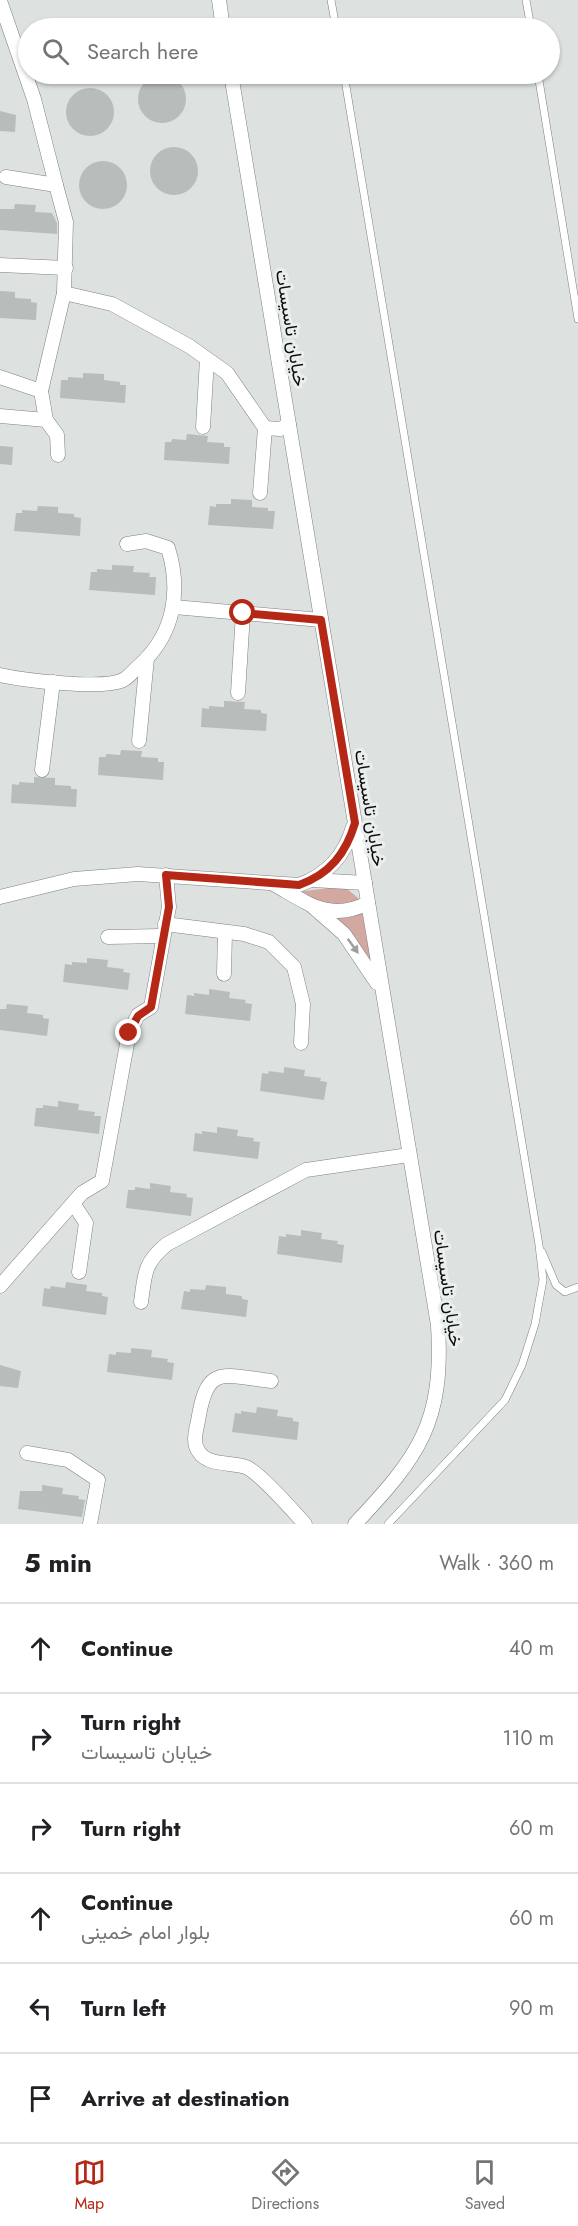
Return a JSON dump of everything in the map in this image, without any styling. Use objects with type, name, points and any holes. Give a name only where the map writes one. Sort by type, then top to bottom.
[{"type":"street","points":[[219,0],[222,18]]},
{"type":"street","points":[[0,1],[18,53]]},
{"type":"street","points":[[29,84],[66,222],[64,293],[40,391],[46,420],[57,435],[58,455]]},
{"type":"street","name":"خیابان تاسیسات","points":[[233,84],[438,1325],[441,1363],[435,1401],[421,1442],[399,1477],[355,1524]]},
{"type":"street","points":[[6,177],[56,185]]},
{"type":"street","points":[[0,266],[66,268]]},
{"type":"street","points":[[64,293],[112,304],[228,373],[265,428],[260,493]]},
{"type":"street","points":[[203,427],[207,359]]},
{"type":"street","points":[[0,377],[40,391]]},
{"type":"street","points":[[0,416],[46,420]]},
{"type":"street","points":[[265,428],[280,429],[289,425]]},
{"type":"street","points":[[0,675],[53,682],[122,681],[147,658],[166,632],[174,607],[175,570],[168,548],[146,541],[127,544]]},
{"type":"street","points":[[174,607],[321,620]]},
{"type":"street","points":[[238,693],[243,613]]},
{"type":"street","points":[[139,741],[147,658]]},
{"type":"street","points":[[42,770],[53,682]]},
{"type":"street","points":[[0,897],[74,879],[166,875],[299,885],[313,880],[338,860],[349,843],[355,823]]},
{"type":"street","points":[[0,1286],[82,1193],[102,1181],[129,1033],[138,1016],[151,1007],[169,907],[166,875]]},
{"type":"street","points":[[313,880],[365,883]]},
{"type":"street","points":[[273,884],[311,905],[344,934],[374,976],[384,1000]]},
{"type":"street","points":[[311,905],[349,912],[368,903]]},
{"type":"street","points":[[108,937],[164,930],[225,932],[268,942],[294,967],[303,1004],[302,1043]]},
{"type":"street","points":[[224,974],[225,932]]},
{"type":"street","points":[[141,1302],[146,1266],[153,1255],[167,1244],[306,1170],[409,1155]]},
{"type":"street","points":[[73,1203],[86,1222],[79,1272]]},
{"type":"street","points":[[271,1381],[226,1376],[211,1380],[202,1393],[195,1439],[198,1452],[206,1459],[246,1467],[256,1474],[305,1524]]},
{"type":"street","points":[[27,1453],[68,1460],[98,1480],[90,1524]]},
{"type":"lane","points":[[331,0],[334,18]]},
{"type":"lane","points":[[526,0],[529,18]]},
{"type":"lane","points":[[346,84],[543,1280],[535,1324],[522,1365],[505,1400],[388,1524]]},
{"type":"lane","points":[[540,84],[578,319]]},
{"type":"lane","points":[[539,1245],[556,1285],[565,1292],[578,1287]]},
{"type":"shaded area","points":[[336,887],[346,888],[358,898],[356,903],[337,907],[290,893]]},
{"type":"shaded area","points":[[362,912],[372,966],[355,937],[331,916],[346,918]]},
{"type":"building","points":[[144,84],[180,84],[186,94],[186,104],[182,112],[167,123],[157,123],[149,119],[138,104],[138,94]]},
{"type":"building","points":[[85,88],[95,88],[107,95],[114,107],[114,117],[107,129],[95,136],[85,136],[70,125],[66,117],[66,107],[77,92]]},
{"type":"building","points":[[0,111],[16,115],[15,132],[0,131]]},
{"type":"building","points":[[169,147],[179,147],[191,154],[198,166],[198,176],[191,188],[179,195],[169,195],[154,184],[150,176],[150,166],[161,151]]},
{"type":"building","points":[[98,161],[108,161],[120,168],[127,180],[127,190],[120,202],[108,209],[98,209],[83,198],[79,190],[79,180],[90,165]]},
{"type":"building","points":[[15,204],[36,205],[35,212],[52,213],[57,223],[57,234],[0,230],[0,209],[14,209]]},
{"type":"building","points":[[0,291],[15,292],[15,298],[31,299],[31,302],[37,303],[36,320],[0,318]]},
{"type":"building","points":[[83,373],[104,374],[104,380],[126,385],[125,403],[60,398],[61,380],[68,380],[68,377],[83,378]]},
{"type":"building","points":[[187,434],[208,436],[207,442],[224,443],[224,447],[230,447],[229,464],[164,460],[165,442],[171,442],[172,439],[186,440]]},
{"type":"building","points":[[0,446],[13,447],[12,465],[0,464]]},
{"type":"building","points":[[231,499],[252,500],[252,507],[275,511],[273,529],[208,525],[210,506],[231,504]]},
{"type":"building","points":[[38,506],[58,507],[58,513],[74,514],[74,517],[81,518],[80,536],[14,531],[16,513],[22,513],[22,510],[37,511]]},
{"type":"building","points":[[112,565],[134,566],[133,572],[150,573],[149,577],[156,577],[155,595],[89,590],[91,572],[97,572],[97,569],[112,570]]},
{"type":"building","points":[[224,701],[245,702],[244,709],[261,710],[261,713],[267,714],[266,731],[201,727],[202,708],[224,707]]},
{"type":"building","points":[[121,750],[142,751],[141,757],[158,758],[158,762],[164,762],[163,780],[98,775],[99,757],[106,757],[106,754],[120,755]]},
{"type":"building","points":[[34,777],[55,778],[55,785],[71,786],[71,789],[77,789],[76,807],[11,803],[12,784],[34,783]]},
{"type":"building","points":[[87,958],[108,960],[107,967],[124,969],[123,972],[130,973],[128,990],[63,982],[65,964],[87,963]]},
{"type":"building","points":[[209,989],[230,992],[229,998],[246,1000],[245,1003],[252,1004],[250,1021],[185,1014],[187,995],[194,996],[194,993],[209,995]]},
{"type":"building","points":[[7,1004],[28,1006],[27,1013],[43,1015],[43,1018],[49,1019],[47,1036],[0,1030],[0,1009],[6,1009]]},
{"type":"building","points":[[284,1067],[305,1070],[304,1076],[321,1078],[320,1081],[327,1082],[324,1100],[260,1091],[262,1073],[268,1074],[269,1071],[284,1073]]},
{"type":"building","points":[[58,1101],[79,1104],[78,1110],[95,1112],[94,1116],[101,1116],[99,1134],[34,1126],[36,1108],[43,1108],[43,1105],[58,1107]]},
{"type":"building","points":[[217,1127],[238,1130],[237,1136],[254,1138],[253,1141],[260,1142],[258,1159],[193,1151],[195,1133],[202,1134],[202,1131],[217,1133]]},
{"type":"building","points":[[150,1183],[171,1186],[170,1192],[187,1194],[186,1197],[193,1198],[191,1216],[126,1208],[128,1190],[135,1190],[135,1187],[150,1189]]},
{"type":"building","points":[[301,1230],[322,1233],[321,1239],[338,1241],[337,1244],[344,1245],[342,1263],[277,1254],[279,1236],[286,1237],[286,1234],[301,1236]]},
{"type":"building","points":[[66,1282],[87,1285],[86,1291],[102,1293],[102,1296],[108,1297],[106,1315],[42,1306],[44,1288],[50,1289],[51,1286],[65,1288]]},
{"type":"building","points":[[206,1285],[226,1287],[226,1294],[242,1296],[242,1299],[248,1300],[246,1317],[181,1309],[184,1291],[205,1290]]},
{"type":"building","points":[[131,1348],[152,1350],[151,1357],[168,1359],[167,1362],[174,1363],[172,1380],[107,1372],[109,1354],[131,1353]]},
{"type":"building","points":[[0,1365],[21,1371],[18,1388],[0,1386]]},
{"type":"building","points":[[257,1407],[278,1410],[277,1416],[293,1418],[293,1421],[299,1422],[297,1440],[232,1432],[235,1413],[241,1414],[241,1411],[256,1413]]},
{"type":"building","points":[[42,1485],[63,1488],[62,1494],[79,1496],[78,1499],[85,1500],[82,1517],[18,1509],[20,1491],[42,1491]]},
{"type":"route","points":[[129,1033],[138,1016],[151,1007],[169,907],[166,875],[299,885],[313,880],[338,860],[349,843],[355,823],[321,620],[243,613]]}]
